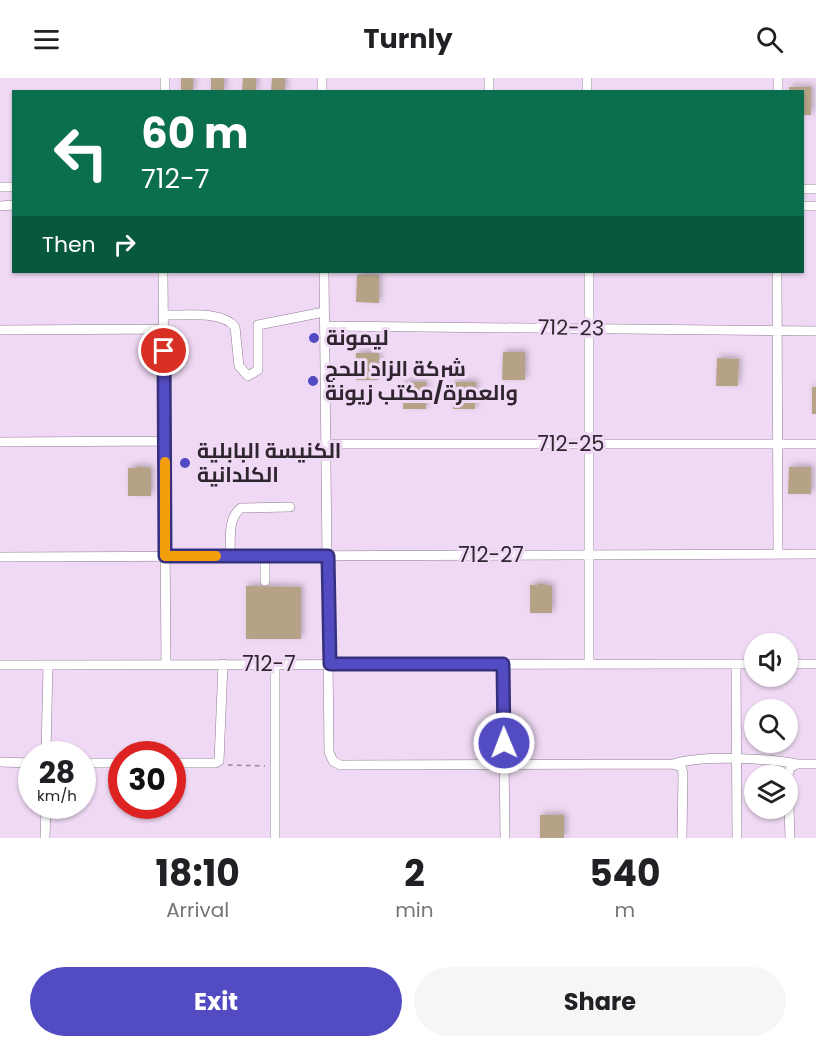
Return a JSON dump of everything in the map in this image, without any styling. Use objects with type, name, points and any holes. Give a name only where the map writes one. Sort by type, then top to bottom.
[{"type":"street","points":[[164,273],[166,664]]},
{"type":"street","points":[[324,273],[330,664],[329,752],[333,761],[340,765],[673,764],[690,759],[816,764]]},
{"type":"street","points":[[589,273],[589,664]]},
{"type":"street","points":[[777,273],[778,554]]},
{"type":"street","points":[[164,315],[228,319],[235,327],[239,366],[248,376],[258,370],[258,325],[324,312]]},
{"type":"street","name":"712-23","points":[[326,326],[816,331]]},
{"type":"street","points":[[0,330],[164,329]]},
{"type":"street","points":[[0,442],[165,441]]},
{"type":"street","name":"712-25","points":[[327,444],[816,444]]},
{"type":"street","points":[[230,556],[232,520],[241,508],[290,507]]},
{"type":"street","name":"712-27","points":[[0,557],[816,554]]},
{"type":"street","points":[[265,556],[265,581]]},
{"type":"street","points":[[798,664],[816,663]]},
{"type":"street","points":[[186,763],[219,761],[223,664]]},
{"type":"street","points":[[275,664],[275,838]]},
{"type":"street","points":[[503,664],[505,838]]},
{"type":"street","points":[[736,664],[737,838]]},
{"type":"street","name":"712-7","points":[[0,665],[744,664]]},
{"type":"street","points":[[46,741],[48,665]]},
{"type":"street","points":[[0,762],[18,763]]},
{"type":"street","points":[[673,764],[681,767],[683,773],[682,838]]},
{"type":"street","points":[[790,838],[788,775],[791,768],[797,764]]},
{"type":"street","points":[[45,819],[45,838]]},
{"type":"path","points":[[219,761],[229,766],[275,766]]},
{"type":"building","points":[[181,78],[193,78],[193,90],[181,90]]},
{"type":"building","points":[[211,78],[224,78],[224,90],[211,90]]},
{"type":"building","points":[[243,78],[256,78],[256,90],[242,90]]},
{"type":"building","points":[[272,78],[285,78],[285,90],[271,90]]},
{"type":"building","points":[[789,87],[811,87],[811,115],[804,115],[804,90],[789,90]]},
{"type":"building","points":[[357,275],[379,275],[379,303],[356,302]]},
{"type":"building","points":[[503,352],[525,352],[525,380],[502,380]]},
{"type":"building","points":[[356,353],[379,353],[378,380],[356,380]]},
{"type":"building","points":[[717,358],[739,359],[738,386],[716,386]]},
{"type":"building","points":[[404,382],[426,382],[426,409],[403,409]]},
{"type":"building","points":[[453,382],[476,382],[475,409],[453,409]]},
{"type":"building","points":[[812,387],[816,387],[816,414],[812,414]]},
{"type":"building","points":[[137,466],[151,468],[151,496],[128,496],[128,468],[137,468]]},
{"type":"building","points":[[789,467],[811,467],[811,494],[788,494]]},
{"type":"building","points":[[538,583],[552,586],[552,613],[530,613],[530,585],[538,585]]},
{"type":"building","points":[[246,586],[301,587],[301,639],[246,639]]},
{"type":"building","points":[[540,815],[564,815],[564,838],[540,838]]},
{"type":"slow traffic","points":[[165,462],[165,556],[216,556]]},
{"type":"place","name":"ليمونة","points":[[314,338]]},
{"type":"place","name":"شركة الزاد للحج والعمرة/مكتب زيونة","points":[[313,381]]},
{"type":"place","name":"الكنيسة البابلية الكلدانية","points":[[185,463]]},
{"type":"route","points":[[164,351],[165,556],[328,556],[330,664],[503,664],[504,743]]}]
